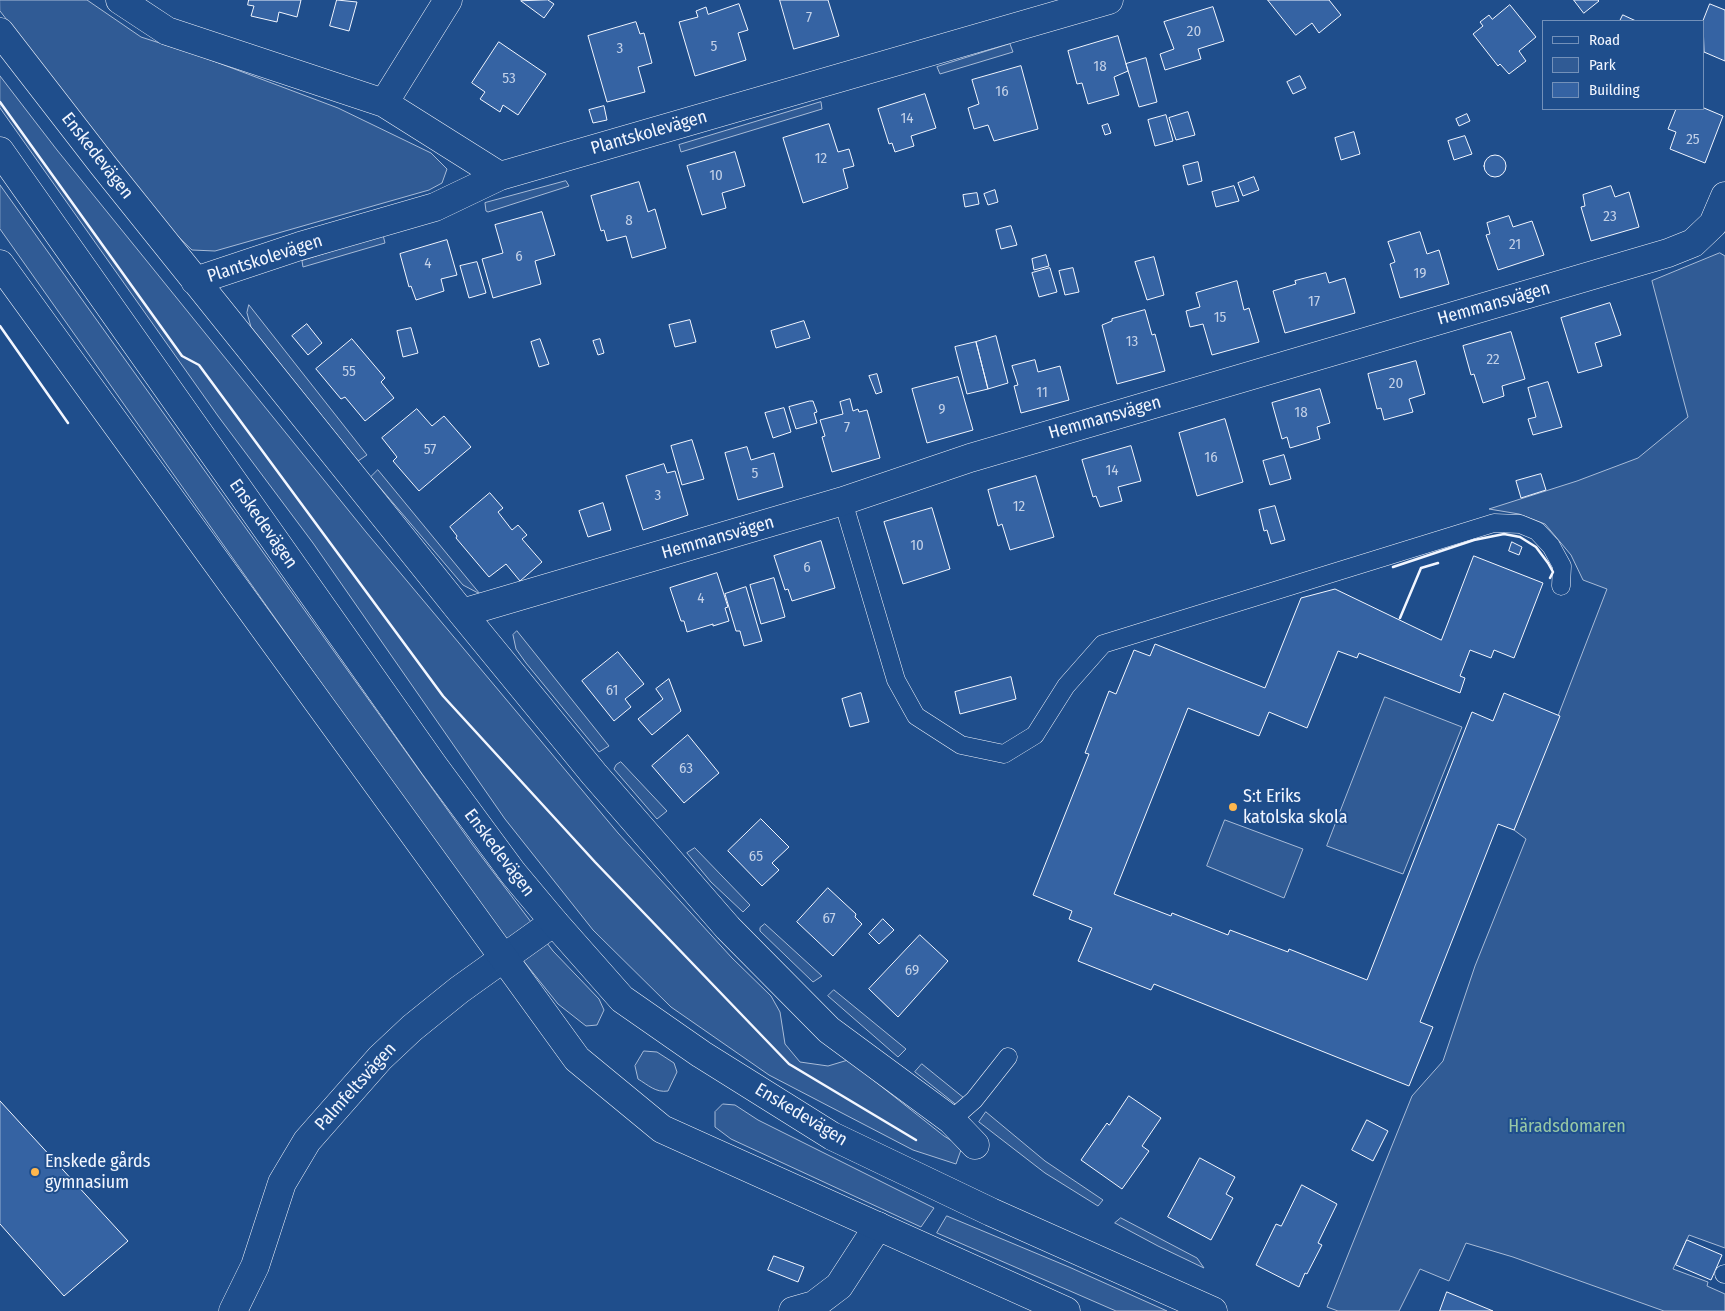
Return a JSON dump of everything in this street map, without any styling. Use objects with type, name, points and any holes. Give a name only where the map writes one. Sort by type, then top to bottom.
[{"type":"street","points":[[120,0],[167,31],[384,103],[500,176]]},
{"type":"street","points":[[384,103],[448,0]]},
{"type":"street","name":"Plantskolevägen","points":[[196,281],[300,246],[435,207],[500,176],[1108,0]]},
{"type":"street","name":"Enskedevägen","points":[[0,32],[462,614],[594,774],[728,928],[829,1030],[951,1120],[975,1145]]},
{"type":"street","name":"Enskedevägen","points":[[0,151],[434,766],[513,873],[622,999],[701,1054],[832,1136],[991,1212],[1213,1311]]},
{"type":"street","name":"Hemmansvägen","points":[[462,614],[844,501],[970,458],[1668,253],[1693,243],[1713,224],[1725,196]]},
{"type":"street","points":[[0,264],[577,1058],[662,1129],[1066,1311]]},
{"type":"street","name":"Palmfeltsvägen","points":[[233,1311],[255,1266],[282,1183],[307,1141],[380,1058],[412,1028],[503,957],[554,922]]},
{"type":"street","points":[[792,1311],[814,1305],[839,1286],[878,1226]]},
{"type":"lane","points":[[844,501],[896,680],[916,716],[960,745],[1004,754],[1036,735],[1066,686],[1103,644],[1494,523],[1520,524],[1537,531],[1551,546],[1562,566],[1561,586]]},
{"type":"lane","points":[[951,1120],[974,1100],[1008,1057]]},
{"type":"green space","points":[[0,0],[87,0],[141,37],[200,56],[338,108],[431,153],[447,169],[442,183],[429,190],[215,251],[192,250],[165,224],[0,11]]},
{"type":"green space","points":[[1010,44],[1013,52],[940,74],[937,67]]},
{"type":"green space","points":[[0,76],[57,150],[366,532],[618,833],[732,958],[771,996],[780,1012],[785,1044],[800,1062],[828,1066],[848,1060],[944,1136],[962,1147],[956,1164],[913,1150],[769,1075],[671,1007],[593,930],[505,819],[313,543],[218,416],[0,108]]},
{"type":"green space","points":[[821,102],[822,109],[681,152],[679,145]]},
{"type":"green space","points":[[566,181],[569,186],[488,212],[486,211],[485,203]]},
{"type":"green space","points":[[0,185],[472,844],[553,951],[599,999],[604,1010],[597,1025],[586,1026],[558,1004],[473,898],[0,229]]},
{"type":"green space","points":[[383,235],[385,243],[303,267],[302,261]]},
{"type":"green space","name":"Häradsdomaren","points":[[1720,253],[1725,256],[1725,1248],[1689,1235],[1673,1269],[1708,1282],[1707,1286],[1725,1294],[1725,1311],[1664,1311],[1513,1257],[1466,1243],[1449,1281],[1420,1269],[1399,1311],[1338,1311],[1327,1307],[1412,1096],[1443,1061],[1475,966],[1526,839],[1514,830],[1607,589],[1583,580],[1571,555],[1545,524],[1519,514],[1489,509],[1577,481],[1638,458],[1688,417],[1652,281]]},
{"type":"green space","points":[[249,305],[367,455],[358,461],[251,327],[247,313]]},
{"type":"green space","points":[[378,470],[480,594],[463,585],[371,477]]},
{"type":"green space","points":[[517,631],[609,746],[599,752],[526,663],[516,649],[513,635]]},
{"type":"green space","points":[[1385,697],[1462,727],[1403,874],[1327,846]]},
{"type":"green space","points":[[621,762],[667,811],[657,819],[614,769]]},
{"type":"green space","points":[[1225,820],[1303,849],[1284,898],[1207,866]]},
{"type":"green space","points":[[695,848],[750,905],[743,912],[711,882],[687,853]]},
{"type":"green space","points":[[765,924],[822,976],[813,982],[760,931],[760,928]]},
{"type":"green space","points":[[834,990],[906,1049],[898,1057],[828,996]]},
{"type":"green space","points":[[644,1051],[657,1052],[674,1063],[677,1072],[668,1091],[656,1090],[638,1079],[635,1066]]},
{"type":"green space","points":[[922,1064],[964,1098],[959,1107],[915,1072]]},
{"type":"green space","points":[[723,1104],[735,1105],[758,1120],[934,1208],[921,1227],[731,1139],[715,1127],[715,1112]]},
{"type":"green space","points":[[986,1112],[1045,1161],[1103,1200],[1098,1206],[1045,1173],[979,1122]]},
{"type":"green space","points":[[947,1216],[1069,1267],[1167,1311],[1116,1311],[937,1233]]},
{"type":"green space","points":[[1121,1218],[1197,1258],[1204,1268],[1115,1223]]},
{"type":"building","points":[[249,0],[301,0],[297,17],[279,12],[277,22],[251,16],[254,6],[248,5]]},
{"type":"building","points":[[337,0],[357,2],[349,31],[330,26]]},
{"type":"building","points":[[548,0],[554,4],[544,18],[521,1]]},
{"type":"building","points":[[780,0],[828,0],[839,36],[794,49]]},
{"type":"building","points":[[1268,0],[1329,0],[1341,15],[1319,33],[1312,23],[1296,35]]},
{"type":"building","points":[[1574,0],[1598,0],[1599,1],[1584,13]]},
{"type":"building","points":[[739,4],[748,30],[738,33],[746,60],[695,76],[679,22],[698,17],[696,11],[706,7],[708,14]]},
{"type":"building","points":[[1710,4],[1725,10],[1725,61],[1705,52],[1705,20],[1703,20]]},
{"type":"building","points":[[1510,5],[1536,37],[1519,51],[1526,61],[1509,74],[1500,64],[1498,66],[1473,34],[1483,26],[1480,22],[1489,15],[1492,19]]},
{"type":"building","points":[[1213,7],[1224,41],[1198,49],[1201,59],[1165,70],[1160,54],[1174,49],[1164,22]]},
{"type":"building","points":[[1623,15],[1634,20],[1620,20]]},
{"type":"building","points":[[636,22],[640,34],[644,33],[652,63],[638,67],[645,92],[607,102],[588,36]]},
{"type":"building","points":[[1118,36],[1128,71],[1114,77],[1119,95],[1088,104],[1082,83],[1077,84],[1068,51]]},
{"type":"building","points":[[499,42],[546,74],[518,115],[503,105],[500,112],[480,99],[485,92],[472,83]]},
{"type":"building","points":[[1146,58],[1157,102],[1139,107],[1126,64]]},
{"type":"building","points":[[1021,66],[1038,129],[994,141],[988,125],[974,129],[968,108],[979,104],[972,80]]},
{"type":"building","points":[[1300,76],[1306,88],[1293,94],[1287,82]]},
{"type":"building","points":[[925,94],[936,128],[911,136],[914,146],[895,152],[892,143],[889,144],[878,109]]},
{"type":"building","points":[[604,106],[607,120],[593,123],[589,110]]},
{"type":"building","points":[[1705,108],[1723,116],[1705,163],[1670,149],[1676,132],[1668,129],[1676,110],[1705,110]]},
{"type":"building","points":[[1188,112],[1195,135],[1176,140],[1169,118]]},
{"type":"building","points":[[1467,114],[1470,121],[1459,126],[1456,119]]},
{"type":"building","points":[[1166,115],[1173,141],[1155,146],[1148,120]]},
{"type":"building","points":[[829,124],[838,152],[849,149],[854,166],[843,169],[848,188],[803,203],[783,138]]},
{"type":"building","points":[[1108,124],[1111,133],[1105,135],[1102,126]]},
{"type":"building","points":[[1354,132],[1360,154],[1341,160],[1335,138]]},
{"type":"building","points":[[1465,136],[1472,154],[1454,160],[1448,141]]},
{"type":"building","points":[[735,152],[745,186],[722,193],[726,208],[702,215],[687,166]]},
{"type":"building","points":[[1495,155],[1503,158],[1506,166],[1503,174],[1495,177],[1487,174],[1484,166],[1487,158]]},
{"type":"building","points":[[1198,162],[1202,181],[1188,185],[1183,166]]},
{"type":"building","points":[[1254,177],[1259,190],[1243,196],[1238,183]]},
{"type":"building","points":[[639,182],[648,212],[655,209],[666,248],[632,258],[626,236],[607,241],[604,230],[601,231],[591,196]]},
{"type":"building","points":[[1234,186],[1239,201],[1216,207],[1212,192]]},
{"type":"building","points":[[1611,186],[1615,197],[1629,192],[1639,227],[1591,241],[1581,207],[1585,206],[1583,195]]},
{"type":"building","points":[[995,190],[998,202],[988,205],[984,194]]},
{"type":"building","points":[[977,193],[979,204],[965,207],[963,195]]},
{"type":"building","points":[[542,212],[555,255],[535,261],[541,284],[493,298],[482,259],[503,253],[495,225]]},
{"type":"building","points":[[1509,216],[1513,227],[1532,221],[1544,255],[1498,270],[1486,235],[1490,234],[1487,223]]},
{"type":"building","points":[[1011,226],[1017,245],[1001,249],[996,230]]},
{"type":"building","points":[[1420,232],[1427,254],[1439,250],[1449,284],[1400,298],[1390,264],[1395,262],[1388,242]]},
{"type":"building","points":[[447,240],[457,275],[441,279],[444,291],[416,300],[411,286],[409,287],[400,254]]},
{"type":"building","points":[[1046,255],[1049,266],[1034,270],[1032,259]]},
{"type":"building","points":[[1154,257],[1164,295],[1147,300],[1135,262]]},
{"type":"building","points":[[477,262],[486,293],[469,298],[460,266]]},
{"type":"building","points":[[1050,268],[1057,292],[1039,297],[1032,273]]},
{"type":"building","points":[[1073,268],[1079,292],[1065,295],[1059,271]]},
{"type":"building","points":[[1326,273],[1329,283],[1345,278],[1355,313],[1285,333],[1273,291],[1296,284],[1295,281]]},
{"type":"building","points":[[1237,281],[1244,310],[1249,308],[1259,342],[1212,355],[1203,324],[1190,327],[1186,311],[1200,307],[1196,293]]},
{"type":"building","points":[[1610,303],[1621,335],[1595,343],[1602,366],[1578,373],[1561,318]]},
{"type":"building","points":[[1145,310],[1152,335],[1155,334],[1165,371],[1117,384],[1102,325],[1112,321],[1112,319]]},
{"type":"building","points":[[690,320],[696,342],[675,347],[669,325]]},
{"type":"building","points":[[804,321],[810,338],[776,348],[771,331]]},
{"type":"building","points":[[307,324],[322,343],[308,355],[292,336]]},
{"type":"building","points":[[411,328],[418,353],[403,357],[397,331]]},
{"type":"building","points":[[1511,332],[1525,379],[1502,386],[1504,396],[1483,403],[1474,374],[1471,375],[1463,346]]},
{"type":"building","points":[[996,336],[1008,383],[988,389],[976,342]]},
{"type":"building","points":[[352,339],[385,378],[381,382],[394,398],[365,421],[345,397],[341,399],[316,369]]},
{"type":"building","points":[[540,339],[549,364],[539,367],[531,342]]},
{"type":"building","points":[[600,339],[604,353],[598,355],[593,341]]},
{"type":"building","points":[[976,342],[988,389],[967,394],[955,347]]},
{"type":"building","points":[[1035,360],[1038,372],[1060,366],[1069,400],[1021,413],[1014,386],[1018,385],[1012,366]]},
{"type":"building","points":[[1416,361],[1425,394],[1409,399],[1413,412],[1384,420],[1381,408],[1377,409],[1368,374]]},
{"type":"building","points":[[877,374],[882,392],[876,394],[869,376]]},
{"type":"building","points":[[958,377],[973,430],[927,443],[912,389]]},
{"type":"building","points":[[1548,382],[1562,427],[1533,435],[1528,419],[1536,417],[1528,388]]},
{"type":"building","points":[[1320,389],[1330,423],[1317,427],[1320,439],[1290,448],[1287,437],[1282,439],[1272,403]]},
{"type":"building","points":[[850,399],[853,411],[858,409],[859,412],[867,410],[880,458],[832,472],[822,437],[825,436],[820,420],[843,414],[840,402]]},
{"type":"building","points":[[813,401],[817,412],[814,413],[817,423],[796,429],[789,407]]},
{"type":"building","points":[[784,408],[791,432],[773,438],[765,413]]},
{"type":"building","points":[[417,409],[432,426],[444,416],[471,447],[419,491],[393,461],[397,457],[382,438]]},
{"type":"building","points":[[1225,419],[1243,482],[1197,496],[1179,433]]},
{"type":"building","points":[[692,440],[704,479],[682,485],[671,446]]},
{"type":"building","points":[[1131,446],[1141,481],[1118,487],[1122,501],[1100,507],[1096,496],[1093,497],[1082,460]]},
{"type":"building","points":[[747,447],[751,460],[774,453],[783,487],[738,500],[725,453]]},
{"type":"building","points":[[1284,455],[1291,479],[1270,485],[1263,461]]},
{"type":"building","points":[[664,464],[667,473],[675,471],[688,515],[643,530],[626,476]]},
{"type":"building","points":[[1541,474],[1546,490],[1521,498],[1516,481]]},
{"type":"building","points":[[1036,476],[1054,537],[1010,550],[1002,524],[998,526],[988,490]]},
{"type":"building","points":[[490,493],[503,508],[498,512],[512,530],[518,525],[527,535],[522,539],[542,562],[520,581],[506,564],[489,577],[456,538],[457,536],[450,527]]},
{"type":"building","points":[[603,503],[611,530],[588,537],[579,511]]},
{"type":"building","points":[[1275,506],[1285,540],[1271,544],[1267,530],[1264,531],[1259,510]]},
{"type":"building","points":[[932,508],[950,569],[903,584],[884,522]]},
{"type":"building","points":[[821,541],[835,588],[792,601],[788,589],[785,590],[774,556]]},
{"type":"building","points":[[1512,542],[1522,547],[1519,555],[1509,551]]},
{"type":"building","points":[[1474,556],[1543,583],[1514,658],[1494,650],[1491,658],[1470,650],[1460,676],[1465,678],[1460,693],[1359,653],[1357,658],[1338,651],[1307,728],[1269,712],[1259,736],[1188,708],[1114,894],[1171,916],[1172,913],[1228,935],[1230,930],[1288,952],[1289,949],[1367,980],[1472,712],[1493,721],[1504,693],[1560,716],[1514,830],[1498,824],[1420,1022],[1433,1027],[1409,1086],[1154,984],[1151,990],[1078,961],[1092,928],[1069,919],[1072,911],[1033,895],[1089,754],[1085,753],[1109,691],[1116,694],[1134,650],[1150,656],[1155,644],[1265,688],[1301,598],[1335,589],[1441,640]]},
{"type":"building","points":[[717,573],[728,607],[725,608],[729,621],[687,632],[684,621],[681,621],[670,588]]},
{"type":"building","points":[[774,578],[785,617],[761,624],[750,585]]},
{"type":"building","points":[[746,587],[762,641],[744,646],[740,631],[736,631],[725,594]]},
{"type":"building","points":[[618,652],[644,684],[625,699],[631,707],[614,721],[582,681]]},
{"type":"building","points":[[1011,677],[1016,699],[960,714],[955,692]]},
{"type":"building","points":[[669,679],[681,711],[652,735],[638,719],[663,699],[656,689]]},
{"type":"building","points":[[861,693],[869,722],[850,727],[842,699]]},
{"type":"building","points":[[688,735],[719,773],[684,803],[652,766]]},
{"type":"building","points":[[761,819],[789,847],[772,863],[779,870],[762,886],[728,851]]},
{"type":"building","points":[[828,888],[856,914],[855,917],[862,924],[833,956],[797,922]]},
{"type":"building","points":[[883,919],[894,930],[879,944],[869,934]]},
{"type":"building","points":[[920,935],[948,961],[898,1017],[869,989]]},
{"type":"building","points":[[1129,1096],[1161,1118],[1142,1146],[1149,1151],[1122,1189],[1081,1160]]},
{"type":"building","points":[[0,1101],[128,1241],[64,1296],[0,1224]]},
{"type":"building","points":[[1367,1120],[1388,1131],[1373,1161],[1352,1150]]},
{"type":"building","points":[[1200,1158],[1235,1177],[1226,1194],[1233,1198],[1211,1240],[1168,1217]]},
{"type":"building","points":[[1302,1185],[1337,1204],[1318,1243],[1322,1245],[1299,1287],[1256,1265],[1276,1224],[1281,1226]]},
{"type":"building","points":[[1687,1240],[1722,1255],[1711,1280],[1676,1265]]},
{"type":"building","points":[[774,1256],[804,1267],[798,1282],[768,1270]]},
{"type":"building","points":[[1447,1292],[1493,1311],[1440,1311]]},
{"type":"wall","points":[[0,102],[182,356],[199,365],[443,696],[595,862],[789,1064],[916,1140]]},
{"type":"wall","points":[[0,326],[68,423]]},
{"type":"wall","points":[[1393,567],[1474,540],[1504,534],[1520,537],[1536,547],[1553,572],[1550,578]]},
{"type":"wall","points":[[1400,618],[1421,568],[1438,563]]},
{"type":"place","name":"S:t Eriks katolska skola","points":[[1233,807]]},
{"type":"place","name":"Enskede gårds gymnasium","points":[[35,1172]]}]
